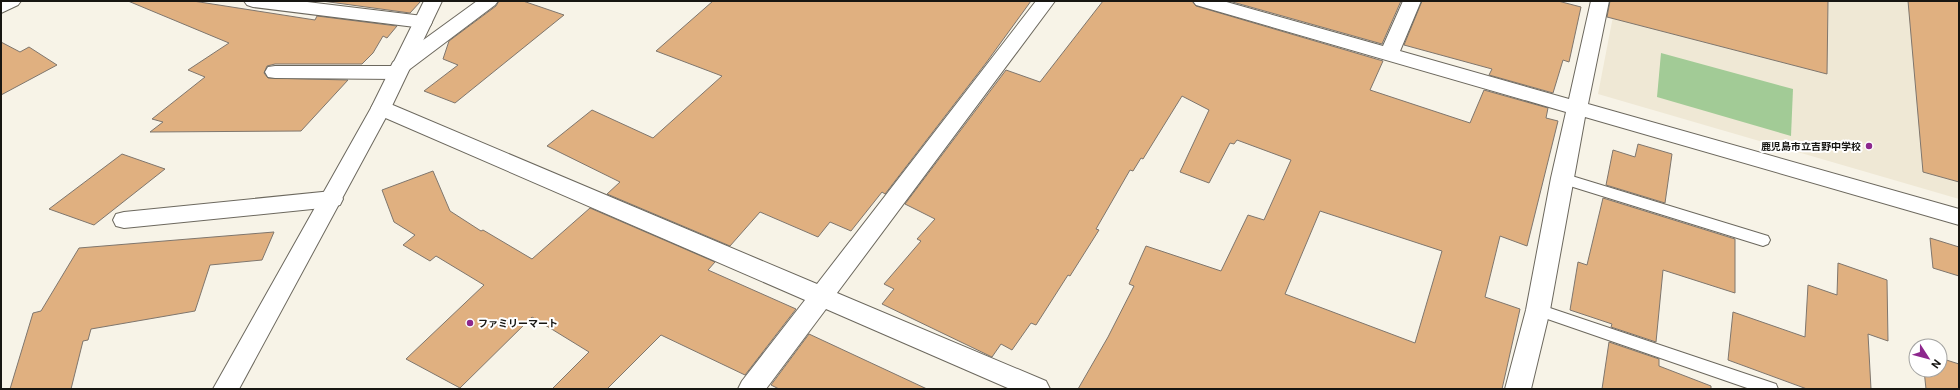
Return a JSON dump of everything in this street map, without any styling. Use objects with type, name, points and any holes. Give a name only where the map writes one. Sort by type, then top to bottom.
[{"type":"street","points":[[1,7],[12,1]]},
{"type":"street","points":[[252,1],[423,22]]},
{"type":"street","points":[[226,389],[381,108],[398,70],[433,1]]},
{"type":"street","points":[[275,72],[398,70],[489,1]]},
{"type":"street","points":[[751,389],[1046,1]]},
{"type":"street","points":[[1202,1],[1390,53],[1959,217]]},
{"type":"street","points":[[1390,53],[1412,1]]},
{"type":"street","points":[[1518,389],[1538,310],[1562,178],[1600,1]]},
{"type":"street","points":[[381,108],[1036,389]]},
{"type":"street","points":[[124,220],[332,199]]},
{"type":"lane","points":[[1562,178],[1763,240]]},
{"type":"lane","points":[[1538,310],[1770,389]]},
{"type":"shaded area","name":"鹿児島市立吉野中学校","points":[[1616,1],[1959,1],[1959,199],[1598,94]]},
{"type":"shaded area","points":[[1661,53],[1793,89],[1791,136],[1657,97]]},
{"type":"building","points":[[128,1],[193,1],[315,20],[317,16],[397,26],[387,38],[383,36],[373,53],[362,64],[275,64],[267,66],[264,73],[268,78],[348,80],[301,131],[150,132],[163,122],[152,119],[205,77],[188,70],[229,43]]},
{"type":"building","points":[[322,1],[421,1],[410,13]]},
{"type":"building","points":[[499,1],[523,1],[564,15],[455,103],[424,91],[458,65],[443,59],[449,41],[496,6]]},
{"type":"building","points":[[713,1],[1031,1],[986,63],[885,194],[882,192],[851,231],[830,222],[818,237],[760,212],[730,246],[607,194],[620,182],[547,146],[592,110],[653,138],[722,76],[656,51]]},
{"type":"building","points":[[1103,1],[1192,1],[1196,6],[1383,61],[1370,90],[1470,123],[1484,90],[1548,108],[1546,118],[1558,121],[1527,246],[1500,236],[1485,297],[1520,309],[1502,389],[1078,389],[1108,337],[1134,286],[1129,284],[1146,246],[1221,271],[1248,215],[1264,220],[1291,160],[1237,140],[1234,144],[1230,143],[1209,183],[1180,172],[1209,110],[1182,96],[1143,159],[1141,158],[1133,171],[1130,170],[1096,229],[1099,230],[1070,276],[1068,275],[1036,325],[1031,323],[1012,350],[1001,344],[992,357],[882,304],[894,289],[884,284],[921,241],[917,239],[935,219],[905,204],[1006,70],[1040,82]],"holes":[[[1320,211],[1442,251],[1415,343],[1285,294]]]},
{"type":"building","points":[[1229,1],[1401,1],[1382,44]]},
{"type":"building","points":[[1422,1],[1558,1],[1581,7],[1569,62],[1563,60],[1553,93],[1489,75],[1492,69],[1404,45]]},
{"type":"building","points":[[1610,1],[1828,1],[1827,74],[1607,17]]},
{"type":"building","points":[[1908,1],[1959,1],[1959,182],[1923,172]]},
{"type":"building","points":[[1,42],[20,52],[29,47],[57,65],[1,95]]},
{"type":"building","points":[[1638,144],[1672,154],[1665,203],[1606,185],[1613,150],[1635,157]]},
{"type":"building","points":[[122,154],[165,169],[94,225],[49,209]]},
{"type":"building","points":[[433,171],[450,211],[481,231],[483,230],[532,259],[590,208],[715,262],[708,270],[796,309],[745,375],[661,335],[607,389],[552,389],[589,352],[532,317],[460,388],[406,359],[484,285],[436,256],[430,261],[403,245],[415,235],[394,222],[382,190]]},
{"type":"building","points":[[1603,198],[1735,239],[1735,293],[1663,270],[1656,342],[1611,327],[1612,324],[1570,310],[1578,262],[1587,265]]},
{"type":"building","points":[[274,232],[262,260],[210,265],[195,311],[91,329],[88,340],[83,341],[71,389],[10,389],[33,313],[41,311],[79,248]]},
{"type":"building","points":[[1930,238],[1959,247],[1959,276],[1933,268]]},
{"type":"building","points":[[1838,263],[1887,280],[1888,341],[1868,334],[1871,389],[1807,389],[1728,360],[1733,312],[1805,337],[1808,285],[1837,295]]},
{"type":"building","points":[[809,334],[927,389],[779,389],[771,385]]},
{"type":"building","points":[[1609,342],[1659,359],[1659,366],[1711,386],[1711,389],[1602,389]]},
{"type":"building","points":[[1948,361],[1959,364],[1959,389],[1926,389],[1925,378],[1948,378]]},
{"type":"place","name":"鹿児島市立吉野中学校","points":[[1869,146]]},
{"type":"place","name":"ファミリーマート","points":[[470,323]]}]
